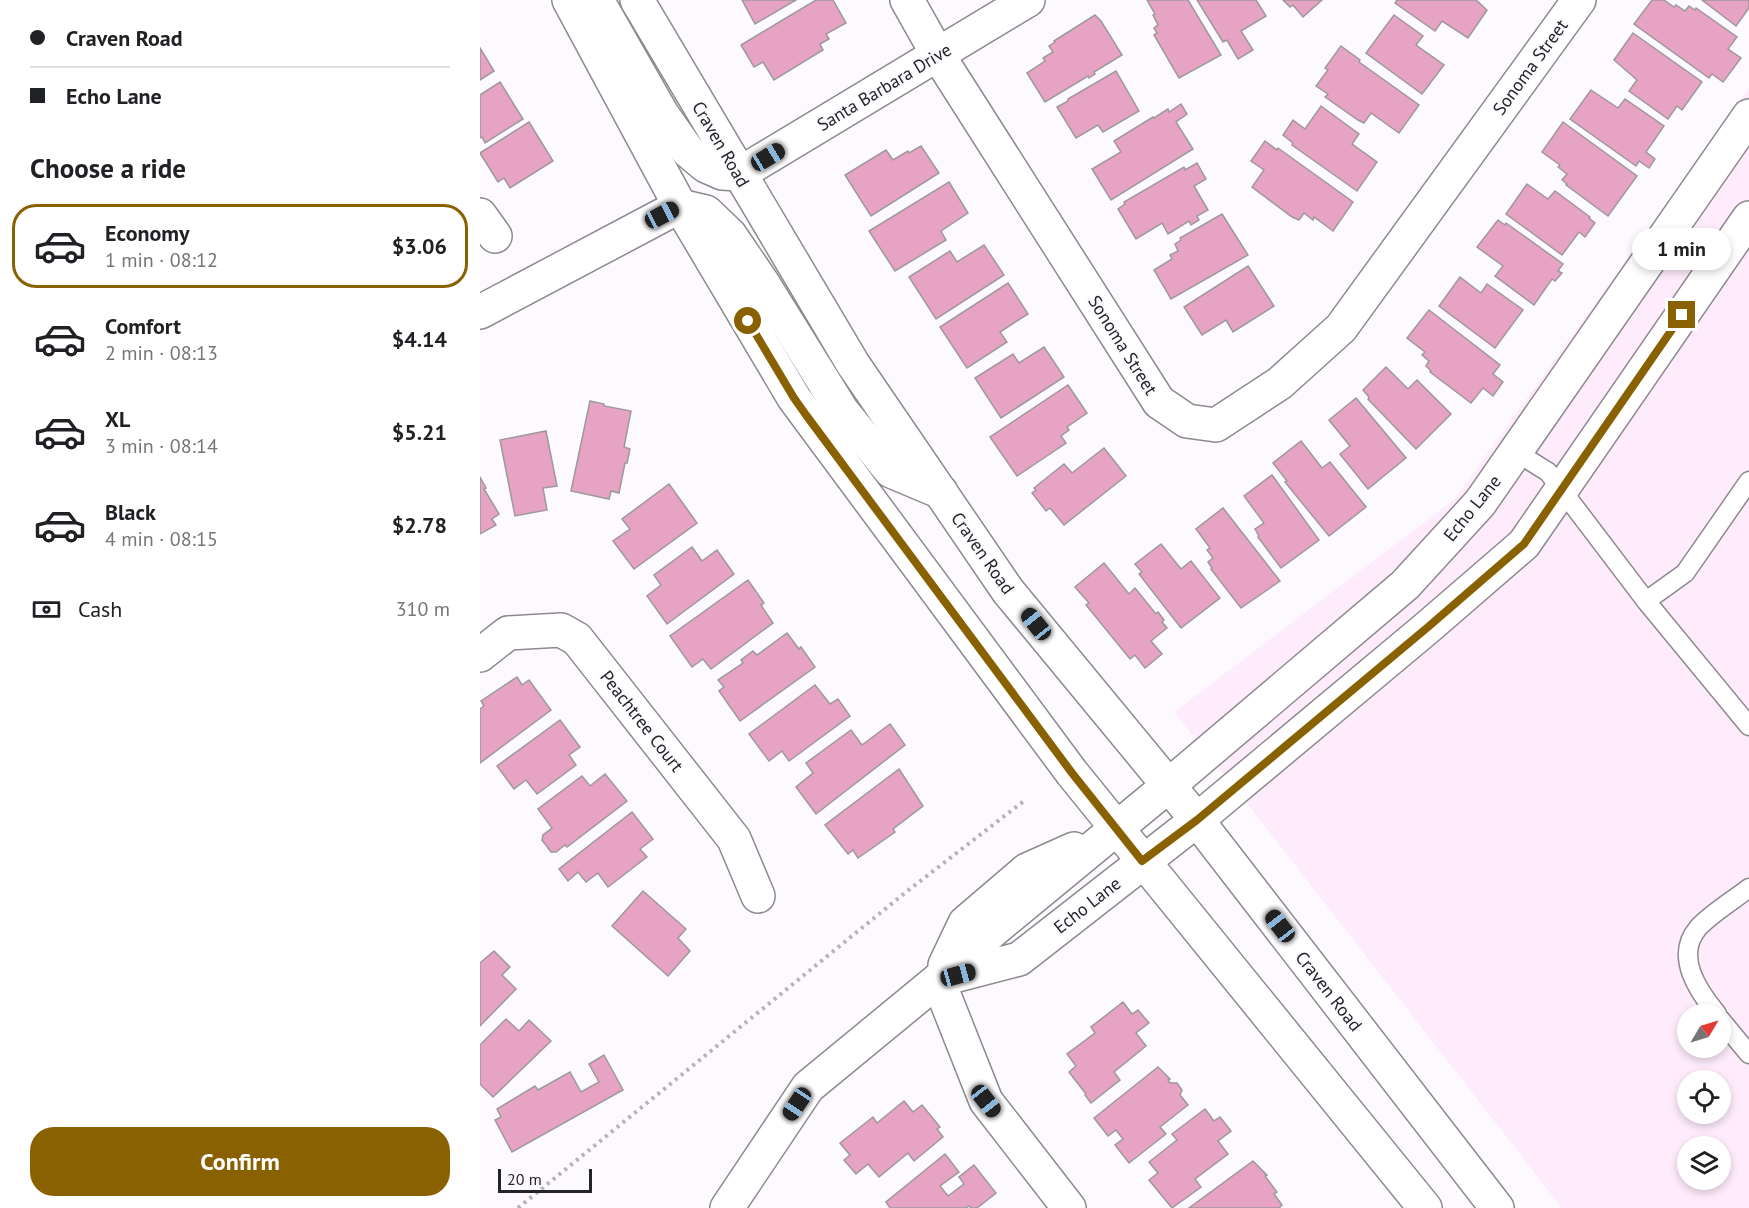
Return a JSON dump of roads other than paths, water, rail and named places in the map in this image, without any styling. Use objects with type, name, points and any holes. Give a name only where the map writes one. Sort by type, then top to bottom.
[{"type":"street","points":[[570,0],[680,206],[794,398],[952,613],[1116,829],[1425,1208]]},
{"type":"street","points":[[597,0],[662,114],[688,152],[706,166],[722,173],[739,174]]},
{"type":"street","name":"Craven Road","points":[[637,0],[854,364],[1008,591],[1197,820],[1497,1208]]},
{"type":"street","name":"Sonoma Street","points":[[907,0],[938,55],[1159,402],[1187,421],[1216,425],[1280,383],[1341,328],[1579,0]]},
{"type":"street","name":"Santa Barbara Drive","points":[[739,174],[1028,0]]},
{"type":"street","name":"Echo Lane","points":[[938,980],[965,922],[1027,870],[1116,829],[1405,585],[1480,503],[1749,116]]},
{"type":"street","points":[[480,312],[680,206],[706,212],[730,235],[842,411],[891,471],[940,492]]},
{"type":"street","name":"Echo Lane","points":[[727,1208],[808,1087],[938,980],[1019,959],[1197,820],[1419,635],[1524,544],[1749,218]]},
{"type":"street","name":"Peachtree Court","points":[[480,655],[508,633],[561,630],[577,639],[734,839],[758,896]]},
{"type":"street","points":[[938,980],[986,1101],[1069,1208]]},
{"type":"lane","points":[[1516,452],[1548,472],[1646,601],[1749,726]]},
{"type":"lane","points":[[1646,601],[1685,573],[1742,507],[1749,481]]},
{"type":"lane","points":[[1710,1004],[1696,986],[1686,952],[1697,928],[1749,888]]},
{"type":"lane","points":[[1731,1032],[1749,1054]]}]
